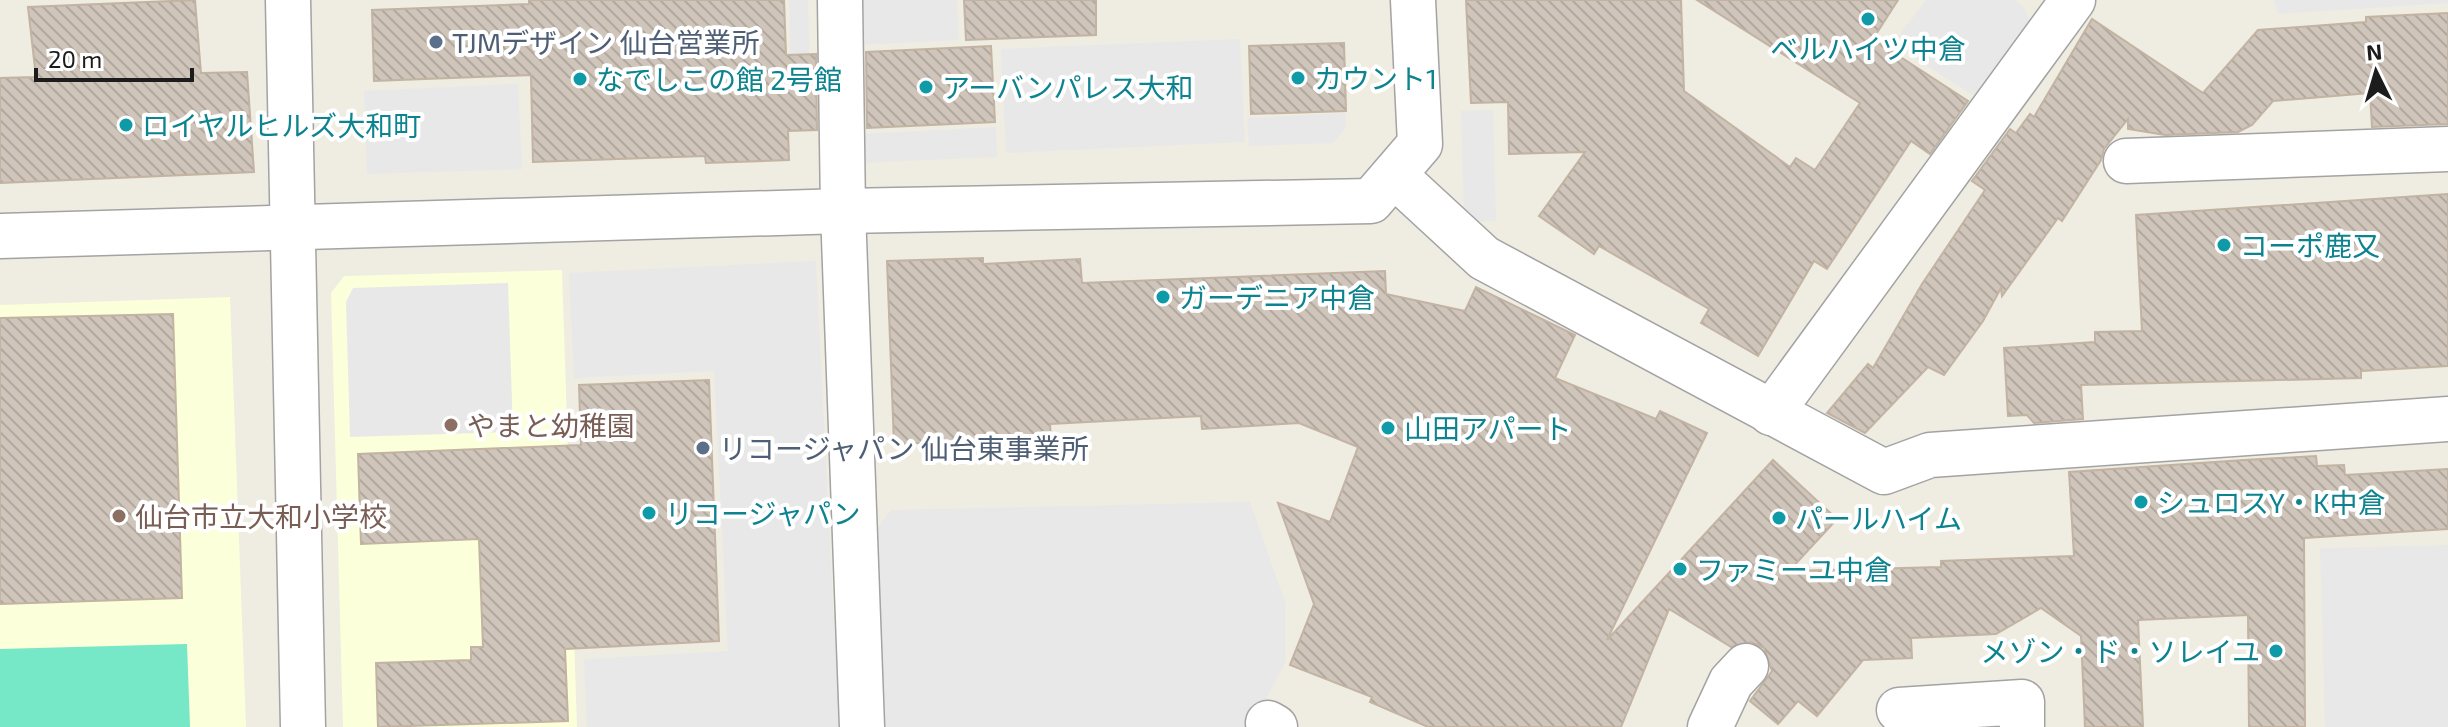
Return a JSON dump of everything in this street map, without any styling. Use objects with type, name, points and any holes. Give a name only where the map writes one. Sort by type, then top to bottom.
[{"type":"street","points":[[288,0],[303,727]]},
{"type":"street","points":[[840,0],[843,211],[862,727]]},
{"type":"street","points":[[0,236],[843,211],[1371,201],[1420,144],[1413,0]]},
{"type":"street","points":[[1771,413],[2073,0]]},
{"type":"street","points":[[2126,161],[2448,149]]},
{"type":"street","points":[[1394,175],[1484,258],[1884,472],[1930,455],[2448,419]]},
{"type":"street","points":[[1710,727],[1731,682],[1746,666]]},
{"type":"street","points":[[1899,710],[2022,702],[2022,727]]},
{"type":"shaded area","points":[[789,0],[808,0],[811,118],[792,118]]},
{"type":"shaded area","points":[[855,0],[957,0],[959,40],[857,45]]},
{"type":"shaded area","points":[[1926,0],[2014,0],[2023,6],[2032,26],[1979,99],[1893,44]]},
{"type":"shaded area","points":[[2274,0],[2448,0],[2448,3],[2278,14]]},
{"type":"shaded area","points":[[1240,39],[1245,142],[1006,153],[1001,49]]},
{"type":"shaded area","points":[[518,84],[522,169],[367,174],[364,91]]},
{"type":"shaded area","points":[[1493,110],[1496,221],[1470,222],[1464,212],[1461,111]]},
{"type":"shaded area","points":[[1345,113],[1346,127],[1333,143],[1249,146],[1247,118]]},
{"type":"shaded area","points":[[996,127],[997,157],[861,163],[860,134]]},
{"type":"shaded area","points":[[816,261],[839,727],[587,727],[584,659],[728,651],[714,371],[574,378],[569,273]]},
{"type":"shaded area","name":"やまと幼稚園","points":[[562,270],[577,727],[343,727],[331,293],[344,276]]},
{"type":"shaded area","points":[[508,283],[513,432],[350,437],[346,302],[353,288]]},
{"type":"shaded area","name":"仙台市立大和小学校","points":[[230,297],[246,727],[0,727],[0,305]]},
{"type":"shaded area","points":[[1250,502],[1285,602],[1285,663],[1251,727],[880,727],[871,537],[891,510]]},
{"type":"shaded area","points":[[2448,545],[2448,727],[2325,727],[2320,548]]},
{"type":"green space","points":[[187,644],[190,727],[0,727],[0,649]]},
{"type":"building","name":"ロイヤルヒルズ大和町","points":[[195,0],[201,73],[247,72],[254,172],[0,183],[0,78],[36,77],[28,7]]},
{"type":"building","points":[[529,0],[784,0],[786,55],[816,54],[817,130],[788,131],[789,160],[706,163],[705,156],[533,162],[531,75],[374,81],[372,10],[529,4]]},
{"type":"building","points":[[964,0],[1096,0],[1096,35],[966,40]]},
{"type":"building","points":[[1466,0],[1681,0],[1684,91],[1790,167],[1796,158],[1815,170],[1860,103],[1697,0],[1898,0],[1873,39],[1968,101],[1930,154],[1911,141],[1827,269],[1814,261],[1758,356],[1701,323],[1709,309],[1599,246],[1594,254],[1539,216],[1585,152],[1509,154],[1508,102],[1471,103]]},
{"type":"building","points":[[2448,13],[2448,124],[2372,127],[2370,93],[2273,101],[2252,125],[2238,132],[2165,135],[2128,129],[2128,119],[2104,149],[2101,160],[2062,221],[2058,218],[2002,296],[2001,288],[1983,321],[1944,375],[1928,367],[1865,433],[1827,413],[1868,364],[1873,368],[1922,284],[1985,190],[1972,181],[2010,129],[2016,133],[2030,114],[2034,117],[2092,19],[2203,93],[2258,30],[2366,22],[2366,17]]},
{"type":"building","name":"カウント1","points":[[1344,43],[1346,111],[1251,114],[1249,46]]},
{"type":"building","name":"アーバンパレス大和","points":[[991,46],[995,122],[867,128],[866,52]]},
{"type":"building","points":[[2448,194],[2448,366],[2361,371],[2361,378],[2081,385],[2083,419],[2034,423],[2027,415],[2008,416],[2004,348],[2095,342],[2095,332],[2142,331],[2136,215]]},
{"type":"building","points":[[983,258],[983,264],[1080,259],[1082,283],[1385,271],[1386,294],[1465,311],[1476,287],[1575,335],[1555,378],[1656,419],[1660,411],[1707,433],[1607,640],[1773,460],[1837,519],[1789,571],[1941,567],[1941,561],[2074,556],[2069,472],[2244,460],[2316,456],[2317,466],[2344,465],[2345,475],[2448,469],[2448,529],[2304,538],[2305,727],[2249,727],[2248,615],[2138,620],[2143,727],[2085,727],[2081,636],[2041,608],[1996,634],[1911,638],[1912,658],[1863,660],[1817,716],[1798,701],[1778,724],[1750,701],[1772,671],[1764,648],[1751,642],[1731,647],[1669,609],[1621,727],[1428,727],[1370,702],[1372,697],[1290,665],[1314,604],[1278,503],[1330,522],[1358,447],[1299,423],[1202,429],[1201,416],[1050,424],[1051,438],[894,444],[887,261]]},
{"type":"building","points":[[173,314],[182,598],[0,604],[0,318]]},
{"type":"building","points":[[709,380],[719,641],[565,649],[568,721],[378,727],[376,663],[471,660],[471,647],[483,647],[479,539],[361,544],[358,454],[581,445],[579,385]]},
{"type":"place","name":"ベルハイツ中倉","points":[[1868,19]]},
{"type":"place","name":"TJMデザイン 仙台営業所","points":[[436,42]]},
{"type":"place","name":"カウント1","points":[[1298,78]]},
{"type":"place","name":"なでしこの館 2号館","points":[[580,79]]},
{"type":"place","name":"アーバンパレス大和","points":[[926,87]]},
{"type":"place","name":"ロイヤルヒルズ大和町","points":[[126,125]]},
{"type":"place","name":"コーポ鹿又","points":[[2224,245]]},
{"type":"place","name":"ガーデニア中倉","points":[[1163,297]]},
{"type":"place","name":"やまと幼稚園","points":[[451,425]]},
{"type":"place","name":"山田アパート","points":[[1388,428]]},
{"type":"place","name":"リコージャパン 仙台東事業所","points":[[703,448]]},
{"type":"place","name":"シュロスY・K中倉","points":[[2141,502]]},
{"type":"place","name":"リコージャパン","points":[[649,513]]},
{"type":"place","name":"仙台市立大和小学校","points":[[119,516]]},
{"type":"place","name":"パールハイム","points":[[1779,518]]},
{"type":"place","name":"ファミーユ中倉","points":[[1680,569]]},
{"type":"place","name":"メゾン・ド・ソレイユ","points":[[2276,651]]}]
